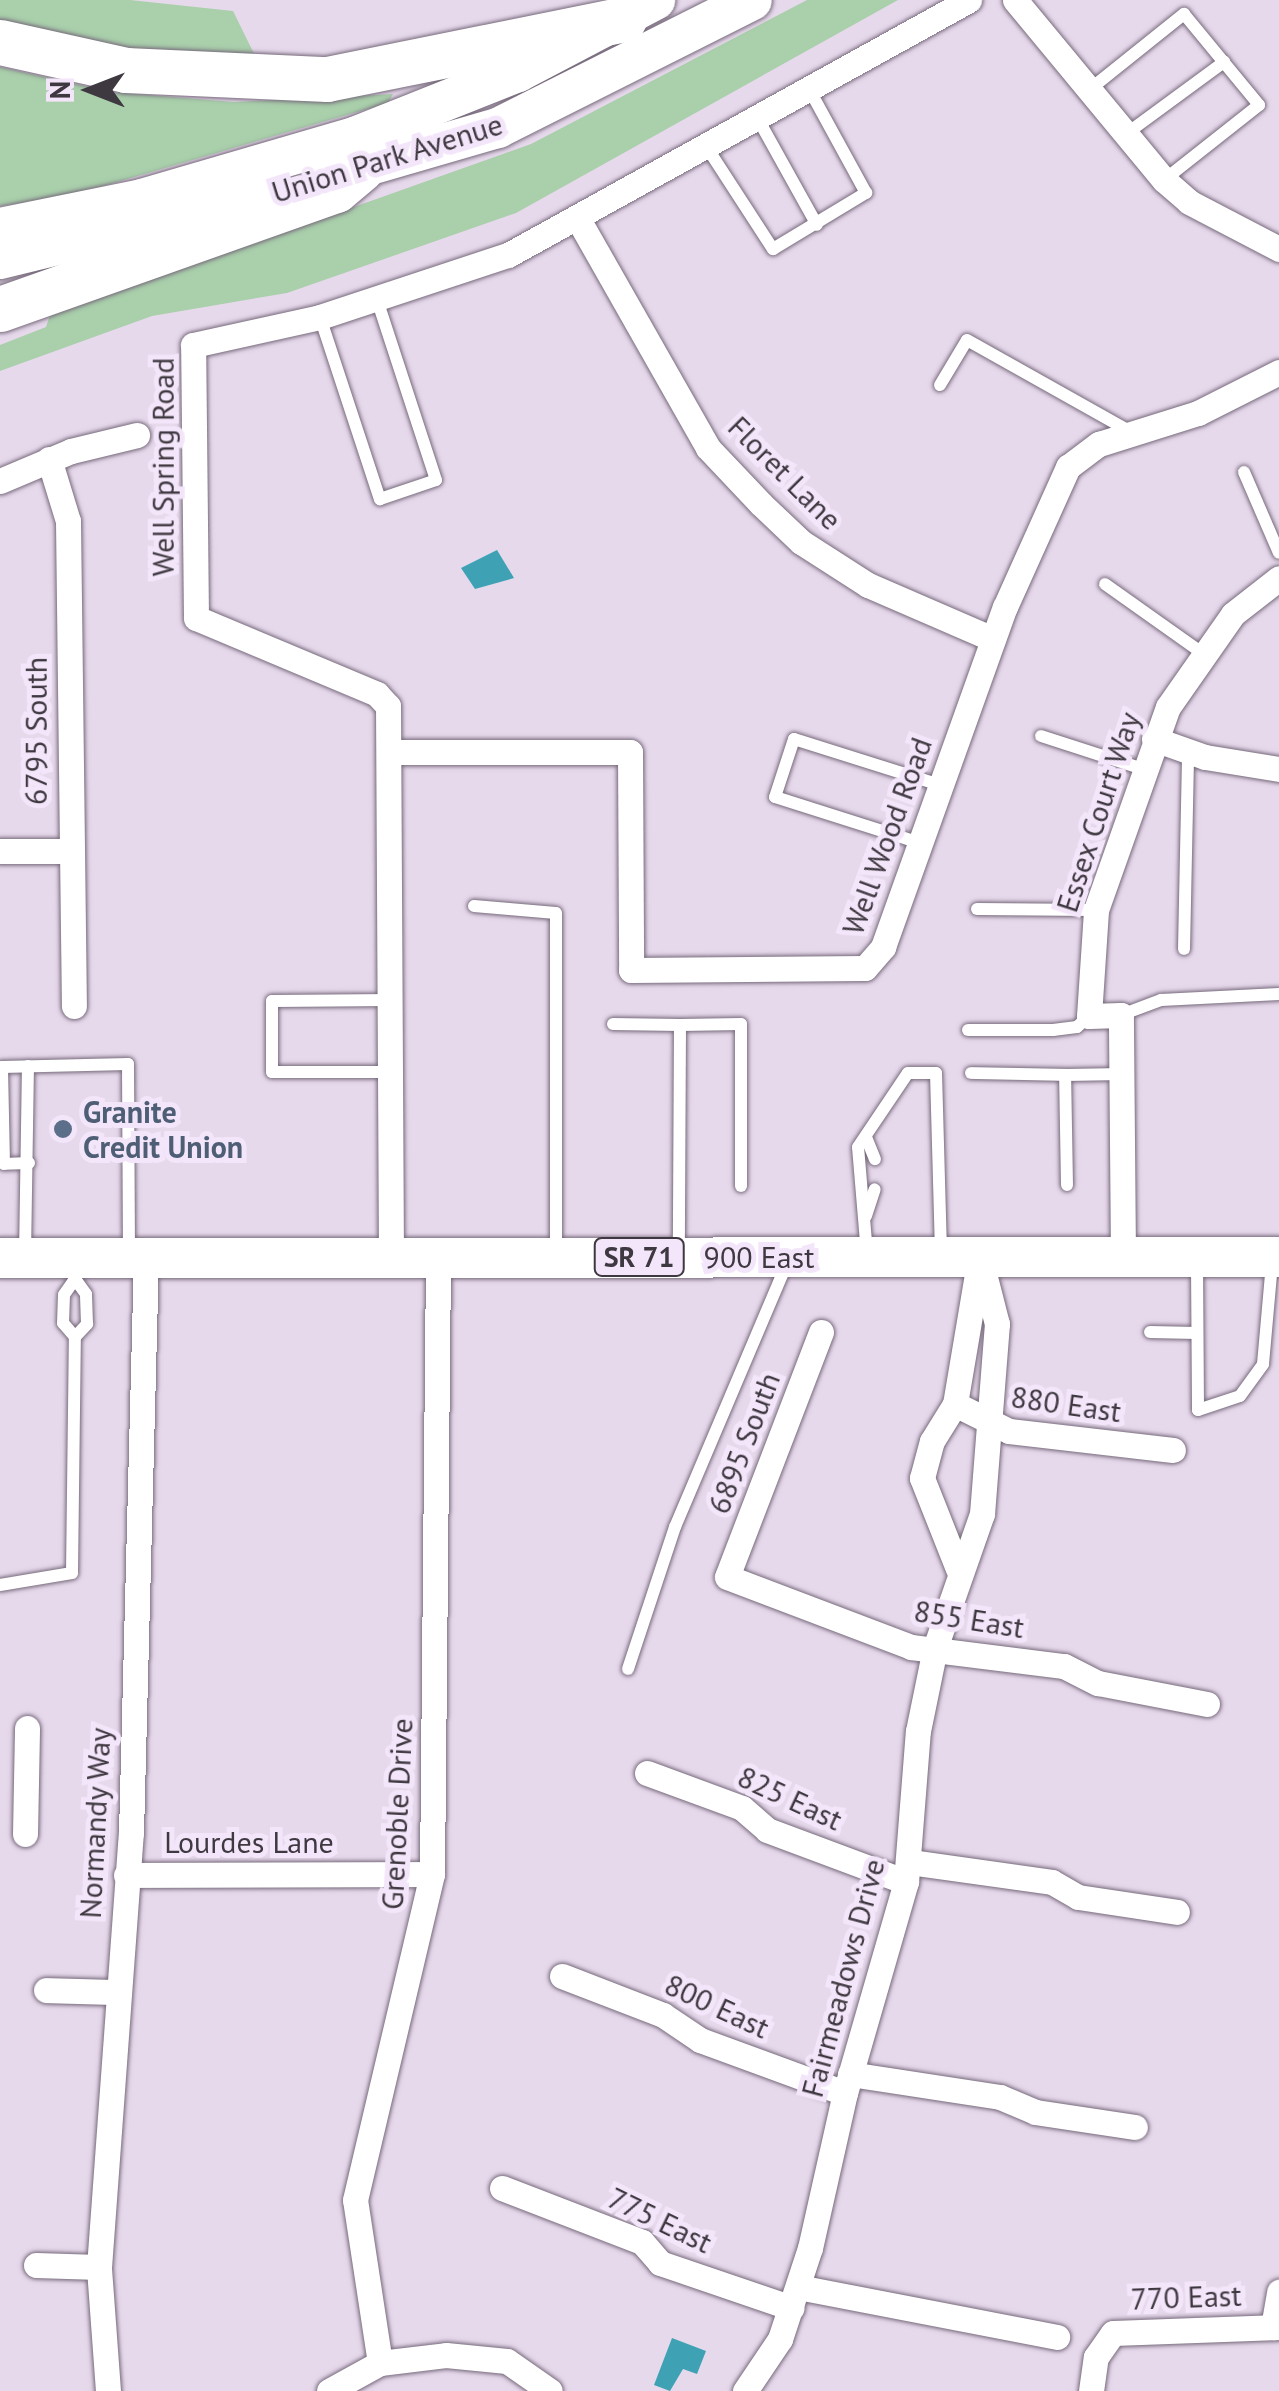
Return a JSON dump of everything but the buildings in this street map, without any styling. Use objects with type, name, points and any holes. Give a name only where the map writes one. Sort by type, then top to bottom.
[{"type":"highway","points":[[0,42],[126,70],[327,80],[640,10]]},
{"type":"highway","points":[[0,309],[336,190],[361,170]]},
{"type":"main road","name":"Union Park Avenue","points":[[0,258],[157,225],[361,170],[552,105],[752,0]]},
{"type":"main road","name":"Union Park Avenue","points":[[0,228],[142,199],[357,136],[518,72],[640,10]]},
{"type":"main road","name":"900 East","points":[[12,1258],[74,1268],[138,1258],[1276,1257]]},
{"type":"street","name":"Well Spring Road","points":[[390,1258],[392,752],[388,706],[377,694],[196,618],[193,345],[320,317],[498,259],[578,219],[969,0]]},
{"type":"street","points":[[1015,0],[1164,180],[1189,202],[1279,249]]},
{"type":"street","name":"Floret Lane","points":[[578,219],[708,448],[761,504],[801,542],[868,585],[994,639]]},
{"type":"street","name":"Well Wood Road","points":[[392,752],[630,752],[631,970],[865,968],[884,948],[994,639],[1068,468],[1099,444],[1198,413],[1279,372]]},
{"type":"street","points":[[0,481],[50,459],[138,435]]},
{"type":"street","name":"6795 South","points":[[50,459],[68,521],[69,851],[74,1006]]},
{"type":"street","name":"Essex Court Way","points":[[1089,1016],[1088,950],[1096,910],[1154,739],[1204,655],[1252,592],[1279,578]]},
{"type":"street","points":[[1154,739],[1188,751],[1279,769]]},
{"type":"street","points":[[0,852],[69,851]]},
{"type":"street","points":[[1089,1016],[1121,1015],[1123,1257]]},
{"type":"street","name":"Grenoble Drive","points":[[380,2364],[357,2230],[358,2168],[425,1923],[432,1874],[438,1257]]},
{"type":"street","name":"Normandy Way","points":[[108,2391],[99,2267],[126,1874],[146,1453],[138,1258]]},
{"type":"street","points":[[958,1569],[922,1478],[932,1440],[956,1404],[961,1258]]},
{"type":"street","name":"Fairmeadows Drive","points":[[745,2391],[764,2369],[795,2298],[847,2084],[908,1872],[918,1731],[935,1648],[958,1569],[982,1514],[997,1324],[961,1258]]},
{"type":"street","name":"6895 South","points":[[727,1576],[820,1332]]},
{"type":"street","name":"880 East","points":[[956,1404],[990,1426],[1173,1450]]},
{"type":"street","name":"855 East","points":[[727,1576],[912,1647],[1064,1666],[1098,1682],[1208,1704]]},
{"type":"street","points":[[25,1834],[13,1786],[27,1728]]},
{"type":"street","name":"825 East","points":[[647,1773],[742,1808],[767,1830],[908,1872],[1052,1882],[1078,1897],[1177,1912]]},
{"type":"street","name":"Lourdes Lane","points":[[126,1874],[432,1874]]},
{"type":"street","name":"800 East","points":[[562,1976],[664,2015],[700,2040],[847,2084],[1000,2096],[1035,2112],[1135,2128]]},
{"type":"street","points":[[46,1990],[119,1992]]},
{"type":"street","name":"775 East","points":[[502,2188],[642,2242],[660,2263],[795,2298],[1057,2338]]},
{"type":"street","points":[[36,2265],[99,2267]]},
{"type":"street","points":[[1276,2327],[1279,2292]]},
{"type":"street","name":"770 East","points":[[1090,2391],[1103,2340],[1127,2328],[1276,2327]]},
{"type":"street","points":[[328,2391],[380,2364],[476,2355],[507,2361],[550,2391]]},
{"type":"lane","points":[[1089,90],[1184,14],[1259,104],[1164,180]]},
{"type":"lane","points":[[1126,134],[1224,62]]},
{"type":"lane","points":[[706,146],[766,247],[817,225],[866,193],[809,89]]},
{"type":"lane","points":[[758,119],[817,225]]},
{"type":"lane","points":[[320,317],[380,499],[436,480],[377,300]]},
{"type":"lane","points":[[940,385],[967,340],[1131,432]]},
{"type":"lane","points":[[1244,472],[1279,553]]},
{"type":"lane","points":[[1104,584],[1204,655]]},
{"type":"lane","points":[[1041,736],[1143,769]]},
{"type":"lane","points":[[920,843],[775,797],[794,739],[940,786]]},
{"type":"lane","points":[[1184,949],[1188,751]]},
{"type":"lane","points":[[474,906],[556,913],[556,1257]]},
{"type":"lane","points":[[977,909],[1096,910]]},
{"type":"lane","points":[[1121,1015],[1161,1000],[1279,994]]},
{"type":"lane","points":[[391,1072],[272,1072],[272,1001],[392,1000]]},
{"type":"lane","points":[[968,1030],[1053,1030],[1077,1027],[1089,1016]]},
{"type":"lane","points":[[613,1024],[741,1024],[742,1186]]},
{"type":"lane","points":[[679,1257],[680,1025]]},
{"type":"lane","points":[[28,1164],[4,1164],[2,1067],[128,1064],[138,1258]]},
{"type":"lane","points":[[12,1258],[28,1164],[28,1066]]},
{"type":"lane","points":[[866,1216],[860,1210],[858,1148],[908,1072],[936,1072],[961,1258]]},
{"type":"lane","points":[[972,1073],[1123,1074]]},
{"type":"lane","points":[[1065,1075],[1066,1184]]},
{"type":"lane","points":[[866,1137],[874,1159]]},
{"type":"lane","points":[[868,1256],[866,1216],[875,1188]]},
{"type":"lane","points":[[628,1669],[675,1526],[790,1256]]},
{"type":"lane","points":[[1197,1257],[1198,1410],[1240,1396],[1263,1364],[1276,1257]]},
{"type":"lane","points":[[74,1268],[64,1295],[63,1323],[76,1337]]},
{"type":"lane","points":[[0,1585],[72,1572],[76,1337],[87,1324],[86,1294],[74,1268]]},
{"type":"lane","points":[[1150,1332],[1197,1333]]},
{"type":"green space","points":[[0,0],[130,0],[233,11],[260,66],[107,55],[0,28]]},
{"type":"green space","points":[[807,0],[898,0],[516,213],[287,293],[152,316],[0,371],[0,345],[46,327],[50,315],[531,144]]},
{"type":"green space","points":[[0,67],[112,92],[234,102],[393,94],[388,103],[66,197],[0,206]]},
{"type":"water","points":[[497,550],[514,578],[475,589],[461,568]]},
{"type":"water","points":[[672,2338],[706,2351],[697,2374],[683,2369],[670,2391],[654,2385]]},
{"type":"place","name":"Granite Credit Union","points":[[63,1129]]}]
